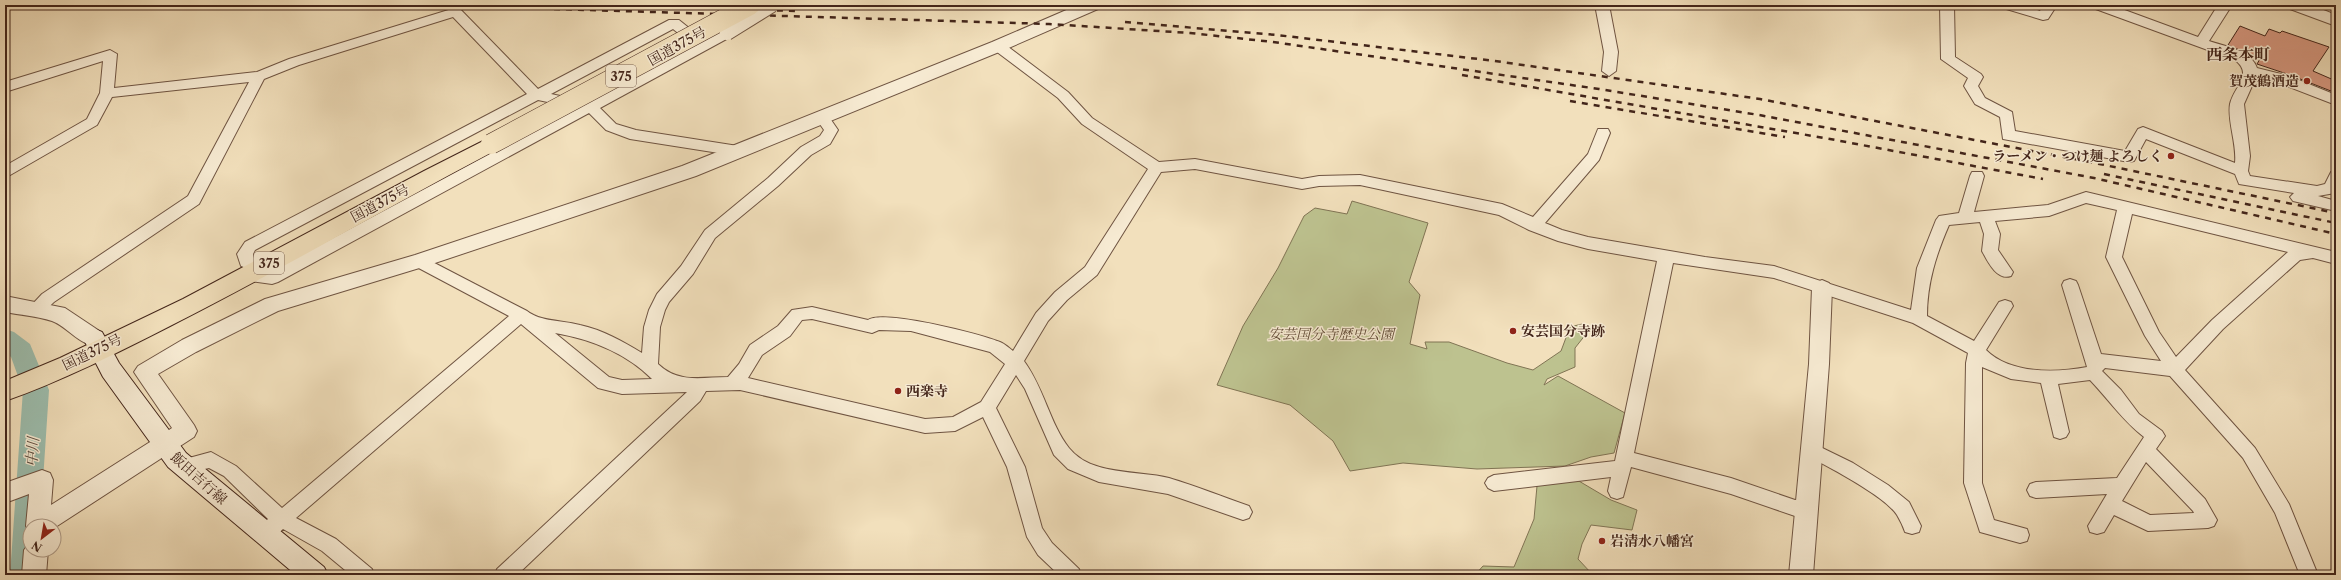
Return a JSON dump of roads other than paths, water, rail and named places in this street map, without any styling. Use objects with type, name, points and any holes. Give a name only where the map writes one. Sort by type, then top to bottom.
[{"type":"highway","name":"国道375号","points":[[5,381],[44,368],[97,344],[250,267],[487,140],[724,5]]},
{"type":"highway","name":"国道375号","points":[[487,140],[693,38],[750,5]]},
{"type":"main road","name":"飯田吉行線","points":[[97,344],[110,370],[164,445],[184,466],[273,526],[315,575]]},
{"type":"street","points":[[701,45],[674,23],[250,246],[245,254],[250,267],[257,277],[272,278],[591,107],[727,32],[772,5]]},
{"type":"street","points":[[50,518],[186,431],[145,372],[189,346],[272,305],[419,261],[689,171],[998,46],[1092,5]]},
{"type":"street","points":[[1605,5],[1603,10],[1611,52],[1609,71]]},
{"type":"street","points":[[1947,5],[1948,59],[1976,77],[1971,86],[1980,101],[2007,115],[2008,135],[2129,157],[2143,132],[2241,171]]},
{"type":"street","points":[[2008,5],[2043,16],[2050,5]]},
{"type":"street","points":[[2098,5],[2201,42],[2244,60],[2251,72]]},
{"type":"street","points":[[2201,42],[2225,5]]},
{"type":"street","points":[[2296,5],[2336,21]]},
{"type":"street","points":[[107,93],[259,76],[294,62],[456,8],[536,95],[591,107],[611,127],[635,135],[738,151]]},
{"type":"street","points":[[998,46],[1063,95],[1087,121],[1156,167],[1195,164],[1302,184],[1319,181],[1360,180],[1502,210],[1534,226],[1588,243],[1666,257],[1774,272],[1919,319],[1977,350],[1988,362],[2006,370],[2048,378],[2094,370],[2101,361],[2175,370]]},
{"type":"street","points":[[5,87],[110,54],[107,93],[92,122],[5,173]]},
{"type":"street","points":[[2251,72],[2237,104],[2243,156],[2241,171],[2244,180],[2317,191],[2334,185]]},
{"type":"street","points":[[2251,72],[2284,79],[2336,100]]},
{"type":"street","points":[[36,309],[48,298],[194,200],[259,76]]},
{"type":"street","points":[[650,366],[652,327],[657,310],[663,298],[687,270],[710,234],[773,182],[806,152],[825,140],[831,130],[822,117]]},
{"type":"street","points":[[1534,226],[1594,156],[1603,133]]},
{"type":"street","points":[[419,261],[526,319],[604,383],[622,387],[740,383],[858,409],[925,426],[955,424],[987,406],[1015,363],[1042,317],[1061,296],[1091,271],[1112,240],[1156,167]]},
{"type":"street","points":[[1965,218],[1976,176]]},
{"type":"street","points":[[2263,184],[2291,196],[2336,206]]},
{"type":"street","points":[[1919,319],[1918,303],[1926,259],[1944,220],[2049,210],[2086,197],[2336,258]]},
{"type":"street","points":[[2126,206],[2114,257],[2153,336],[2175,370],[2249,453],[2283,510],[2309,575]]},
{"type":"street","points":[[1986,217],[1992,234],[1990,251],[2005,272]]},
{"type":"street","points":[[2175,370],[2194,346],[2261,288],[2296,254],[2317,253],[2322,251],[2336,254]]},
{"type":"street","points":[[1617,491],[1666,257]]},
{"type":"street","points":[[2070,285],[2094,370],[2133,419],[2156,436],[2122,485],[2097,526]]},
{"type":"street","points":[[1802,575],[1819,364],[1822,288]]},
{"type":"street","points":[[5,304],[58,314],[97,344]]},
{"type":"street","points":[[2004,306],[1977,350],[1974,363],[1973,483],[1987,526],[2020,534]]},
{"type":"street","points":[[732,384],[745,369],[756,350],[784,331],[798,314],[812,313],[872,327],[874,323],[912,325],[995,347],[1007,353],[1034,388],[1050,430],[1064,455],[1080,467],[1119,478],[1167,486],[1243,512]]},
{"type":"street","points":[[526,319],[580,331],[608,341],[650,366],[660,376],[680,386]]},
{"type":"street","points":[[273,526],[526,319]]},
{"type":"street","points":[[2048,378],[2060,432]]},
{"type":"street","points":[[504,575],[694,396],[701,385]]},
{"type":"street","points":[[987,406],[1016,467],[1034,532],[1045,549],[1072,575]]},
{"type":"street","points":[[2110,504],[2148,523],[2208,520],[2199,505],[2146,449]]},
{"type":"street","points":[[1812,450],[1847,468],[1882,491],[1903,508],[1912,526]]},
{"type":"street","points":[[1494,483],[1623,463],[1731,486],[1795,508],[1808,507]]},
{"type":"street","points":[[5,493],[42,480],[39,518]]},
{"type":"street","points":[[2036,490],[2122,485]]},
{"type":"street","points":[[273,526],[329,545],[365,575]]},
{"type":"street","points":[[34,575],[35,558]]},
{"type":"waterway","name":"中川","points":[[5,339],[21,351],[36,390],[30,462],[24,575]]},
{"type":"railway","points":[[422,5],[1049,24],[1190,33],[1273,42],[1599,89],[1759,115],[2094,178],[2336,234]]},
{"type":"railway","points":[[585,5],[797,11]]},
{"type":"railway","points":[[1125,22],[1277,35],[1495,61],[1760,99],[2090,162],[2336,213]]},
{"type":"railway","points":[[1462,75],[1830,139],[2043,179]]},
{"type":"railway","points":[[1570,101],[1785,137]]},
{"type":"railway","points":[[2104,174],[2336,223]]},
{"type":"place","name":"賀茂鶴酒造","points":[[2307,81]]},
{"type":"place","name":"ラーメン・つけ麺 よろしく","points":[[2171,156]]},
{"type":"place","name":"安芸国分寺跡","points":[[1513,331]]},
{"type":"place","name":"西楽寺","points":[[898,391]]},
{"type":"place","name":"岩清水八幡宮","points":[[1602,541]]},
{"type":"district","name":"西条本町","points":[[2238,54]]},
{"type":"park label","name":"安芸国分寺歴史公園","points":[[1331,334]]}]
